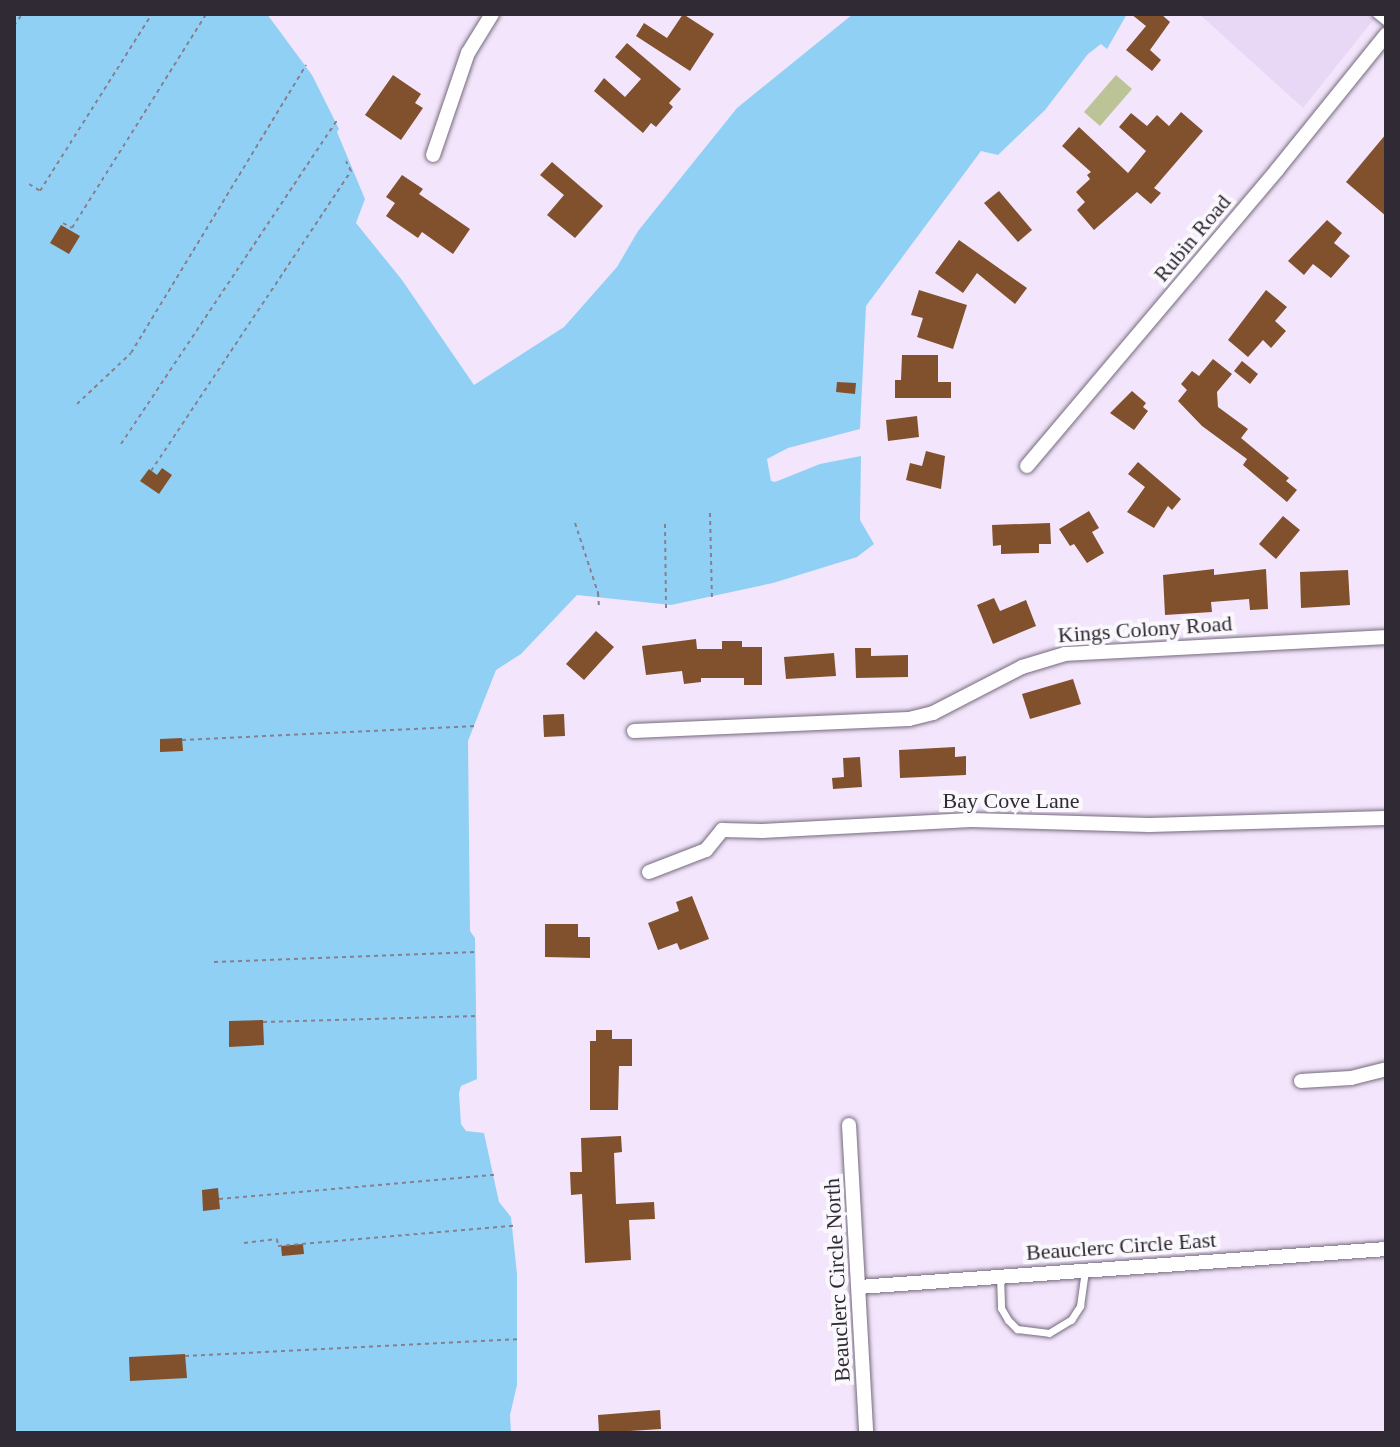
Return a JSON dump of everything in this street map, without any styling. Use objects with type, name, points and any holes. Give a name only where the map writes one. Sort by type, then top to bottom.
[{"type":"street","points":[[433,155],[468,53],[492,14]]},
{"type":"street","name":"Rubin Road","points":[[1027,466],[1277,170],[1386,35]]},
{"type":"street","name":"Kings Colony Road","points":[[634,731],[909,719],[933,713],[1022,667],[1065,654],[1386,637]]},
{"type":"street","name":"Bay Cove Lane","points":[[649,872],[706,850],[722,830],[762,831],[971,820],[1149,825],[1386,818]]},
{"type":"street","points":[[1301,1081],[1351,1078],[1386,1069]]},
{"type":"street","name":"Beauclerc Circle North","points":[[849,1125],[866,1433]]},
{"type":"street","name":"Beauclerc Circle East","points":[[859,1287],[1386,1249]]},
{"type":"lane","points":[[1376,14],[1386,22]]},
{"type":"lane","points":[[1000,1276],[1001,1308],[1008,1320],[1017,1329],[1049,1333],[1071,1320],[1080,1306],[1085,1271]]},
{"type":"path","points":[[14,26],[22,14]]},
{"type":"path","points":[[29,184],[40,191],[152,14]]},
{"type":"path","points":[[63,223],[72,228],[206,14]]},
{"type":"path","points":[[77,404],[131,353],[306,65]]},
{"type":"path","points":[[121,444],[337,120]]},
{"type":"path","points":[[151,471],[351,171],[346,161]]},
{"type":"path","points":[[710,513],[712,601]]},
{"type":"path","points":[[575,523],[598,593],[599,608]]},
{"type":"path","points":[[665,524],[666,608]]},
{"type":"path","points":[[182,740],[477,726]]},
{"type":"path","points":[[214,962],[476,952]]},
{"type":"path","points":[[263,1022],[477,1016]]},
{"type":"path","points":[[219,1199],[495,1175]]},
{"type":"path","points":[[244,1243],[277,1239],[278,1246],[513,1226]]},
{"type":"path","points":[[185,1356],[518,1339]]},
{"type":"shaded area","points":[[1199,14],[1378,14],[1303,108]]},
{"type":"green space","points":[[1116,75],[1132,89],[1100,126],[1084,112]]},
{"type":"water","points":[[14,14],[267,14],[312,75],[339,129],[337,132],[365,199],[356,223],[402,280],[474,385],[564,327],[617,267],[638,231],[737,108],[853,14],[1127,14],[1107,49],[1101,44],[1088,54],[1045,110],[998,155],[981,151],[866,306],[860,429],[788,448],[767,459],[771,481],[775,482],[820,464],[861,456],[860,520],[874,544],[857,557],[773,583],[671,605],[577,595],[521,654],[496,670],[468,741],[470,931],[475,938],[477,1079],[461,1086],[459,1093],[461,1124],[466,1131],[484,1133],[499,1202],[511,1217],[517,1274],[517,1385],[510,1415],[511,1433],[14,1433]]},
{"type":"building","points":[[683,14],[714,34],[690,71],[636,36],[644,23],[667,38]]},
{"type":"building","points":[[1131,14],[1161,14],[1170,22],[1150,50],[1161,60],[1152,71],[1126,50],[1146,26]]},
{"type":"building","points":[[627,43],[681,89],[669,103],[673,107],[656,127],[651,123],[643,133],[594,91],[604,78],[625,97],[641,79],[615,57]]},
{"type":"building","points":[[393,75],[421,94],[415,103],[423,108],[401,140],[365,115]]},
{"type":"building","points":[[1181,112],[1203,131],[1154,188],[1161,193],[1151,204],[1137,192],[1094,230],[1077,210],[1085,202],[1076,192],[1090,179],[1087,175],[1091,172],[1062,146],[1079,127],[1128,173],[1146,151],[1119,127],[1131,113],[1147,126],[1157,115],[1169,126]]},
{"type":"building","points":[[1386,134],[1386,216],[1346,182]]},
{"type":"building","points":[[552,162],[603,206],[575,238],[547,215],[564,195],[540,175]]},
{"type":"building","points":[[402,175],[423,189],[419,194],[470,229],[453,254],[422,232],[418,238],[386,216],[395,203],[386,197]]},
{"type":"building","points":[[999,191],[1032,230],[1018,242],[984,203]]},
{"type":"building","points":[[1327,220],[1342,233],[1334,243],[1350,256],[1331,278],[1313,264],[1304,275],[1288,261]]},
{"type":"building","points":[[61,225],[80,236],[69,254],[50,243]]},
{"type":"building","points":[[959,240],[1027,288],[1015,304],[977,273],[963,293],[935,273]]},
{"type":"building","points":[[919,290],[967,305],[953,349],[917,337],[923,318],[911,315]]},
{"type":"building","points":[[1266,290],[1287,307],[1275,321],[1286,331],[1271,348],[1263,340],[1248,357],[1228,340]]},
{"type":"building","points":[[902,355],[938,355],[938,382],[951,382],[951,398],[895,398],[895,380],[901,380]]},
{"type":"building","points":[[1213,359],[1232,374],[1217,392],[1218,407],[1248,429],[1241,438],[1289,478],[1286,481],[1297,490],[1287,502],[1243,465],[1247,459],[1202,426],[1178,401],[1187,390],[1181,384],[1192,371],[1199,376]]},
{"type":"building","points":[[1242,361],[1258,374],[1250,384],[1234,371]]},
{"type":"building","points":[[837,382],[856,383],[855,394],[836,392]]},
{"type":"building","points":[[1132,391],[1146,403],[1143,407],[1148,411],[1134,430],[1110,413]]},
{"type":"building","points":[[917,416],[919,437],[888,441],[886,420]]},
{"type":"building","points":[[926,451],[945,456],[941,489],[906,480],[910,463],[922,466]]},
{"type":"building","points":[[1138,462],[1181,499],[1172,510],[1168,506],[1154,528],[1127,512],[1145,487],[1128,474]]},
{"type":"building","points":[[162,468],[172,475],[159,494],[140,481],[149,469],[157,475]]},
{"type":"building","points":[[1089,511],[1099,528],[1092,532],[1104,553],[1087,563],[1059,529]]},
{"type":"building","points":[[1283,516],[1300,530],[1276,559],[1259,544]]},
{"type":"building","points":[[1050,523],[1051,544],[1039,544],[1039,553],[1001,554],[1001,545],[993,546],[992,525]]},
{"type":"building","points":[[1214,569],[1214,575],[1266,569],[1268,609],[1250,610],[1249,599],[1211,602],[1212,612],[1165,615],[1163,575]]},
{"type":"building","points":[[1348,570],[1350,605],[1301,608],[1300,572]]},
{"type":"building","points":[[994,598],[1000,611],[1026,600],[1036,626],[993,644],[977,605]]},
{"type":"building","points":[[596,631],[614,647],[584,680],[566,664]]},
{"type":"building","points":[[696,639],[697,649],[722,649],[722,641],[742,641],[742,647],[762,647],[762,685],[744,685],[744,678],[701,678],[701,682],[684,684],[682,671],[646,675],[642,646]]},
{"type":"building","points":[[855,648],[871,648],[871,656],[908,655],[908,677],[856,678]]},
{"type":"building","points":[[834,653],[836,676],[786,679],[784,657]]},
{"type":"building","points":[[1073,679],[1081,704],[1030,719],[1022,694]]},
{"type":"building","points":[[564,714],[565,736],[544,737],[543,715]]},
{"type":"building","points":[[182,738],[183,751],[160,752],[160,739]]},
{"type":"building","points":[[955,747],[955,757],[966,756],[966,775],[900,778],[899,750]]},
{"type":"building","points":[[860,757],[862,787],[833,789],[832,778],[844,777],[843,758]]},
{"type":"building","points":[[692,896],[709,939],[680,950],[677,943],[658,950],[648,923],[679,911],[676,902]]},
{"type":"building","points":[[545,924],[578,924],[578,937],[590,937],[590,958],[545,957]]},
{"type":"building","points":[[263,1020],[264,1045],[229,1047],[229,1021]]},
{"type":"building","points":[[596,1030],[612,1030],[612,1039],[632,1039],[632,1066],[619,1066],[618,1110],[590,1110],[590,1041],[596,1041]]},
{"type":"building","points":[[621,1136],[622,1152],[614,1153],[616,1204],[654,1202],[655,1219],[629,1220],[631,1260],[585,1263],[582,1194],[571,1195],[570,1172],[582,1172],[581,1138]]},
{"type":"building","points":[[218,1188],[220,1209],[203,1211],[202,1190]]},
{"type":"building","points":[[303,1244],[304,1254],[282,1256],[281,1246]]},
{"type":"building","points":[[185,1354],[187,1378],[130,1381],[129,1357]]},
{"type":"building","points":[[660,1410],[661,1429],[599,1433],[598,1415]]}]
